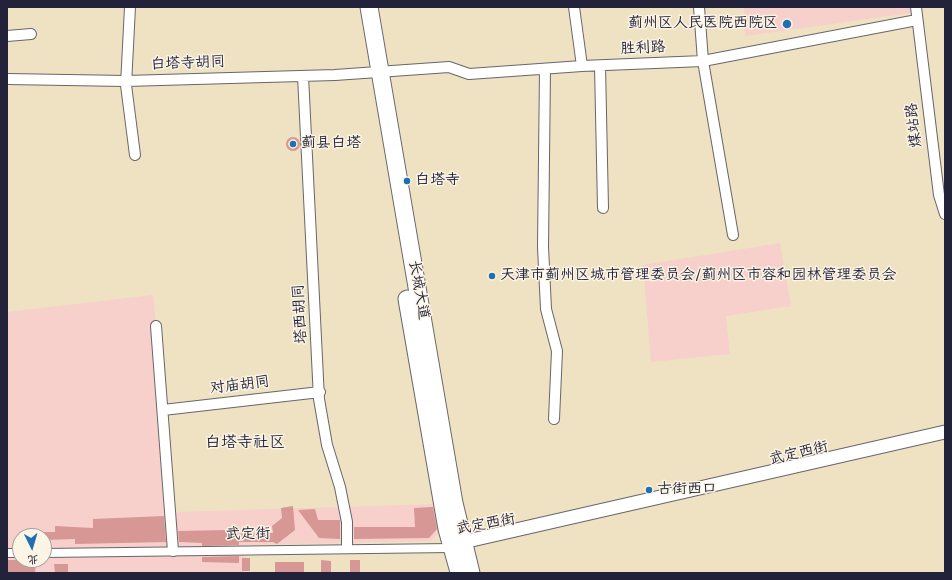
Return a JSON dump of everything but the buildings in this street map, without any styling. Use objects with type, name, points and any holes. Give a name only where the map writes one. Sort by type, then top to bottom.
[{"type":"main road","name":"长城大道","points":[[358,7],[375,71]]},
{"type":"main road","name":"长城大道","points":[[369,7],[375,71],[434,457],[460,546],[471,573]]},
{"type":"main road","name":"长城大道","points":[[459,573],[460,546]]},
{"type":"street","points":[[130,7],[126,81],[135,155]]},
{"type":"street","points":[[574,7],[582,66]]},
{"type":"street","points":[[699,7],[703,61],[733,235]]},
{"type":"street","name":"煤站路","points":[[916,7],[939,195],[945,214]]},
{"type":"street","name":"胜利路","points":[[375,71],[449,66],[469,74],[545,70],[582,66],[703,61],[917,20]]},
{"type":"street","points":[[7,36],[31,34]]},
{"type":"street","points":[[600,66],[603,208]]},
{"type":"street","points":[[545,70],[543,247],[546,309],[557,351],[554,419]]},
{"type":"street","name":"白塔寺胡同","points":[[7,79],[126,81],[303,76],[375,71]]},
{"type":"street","name":"塔西胡同","points":[[303,76],[320,392],[327,445],[340,486],[347,522],[347,548]]},
{"type":"street","points":[[156,326],[173,551]]},
{"type":"street","name":"对庙胡同","points":[[163,410],[320,392]]},
{"type":"street","name":"武定西街","points":[[460,546],[945,432]]},
{"type":"street","name":"武定西街","points":[[460,546],[945,436]]},
{"type":"street","name":"武定街","points":[[52,552],[460,546]]},
{"type":"shaded area","name":"蓟州区人民医院西院区","points":[[744,7],[910,7],[911,13],[745,36]]},
{"type":"shaded area","points":[[780,243],[791,306],[726,316],[730,354],[651,362],[643,265]]},
{"type":"shaded area","points":[[153,295],[176,512],[438,504],[441,531],[431,541],[246,545],[244,573],[7,573],[7,312]]},
{"type":"place","name":"蓟州区人民医院西院区","points":[[787,24]]},
{"type":"place","name":"蓟县白塔","points":[[293,144]]},
{"type":"place","name":"白塔寺","points":[[407,181]]},
{"type":"place","name":"天津市蓟州区城市管理委员会/蓟州区市容和园林管理委员会","points":[[492,276]]},
{"type":"place","name":"古街西口","points":[[649,490]]},
{"type":"district","name":"白塔寺社区","points":[[245,444]]}]
